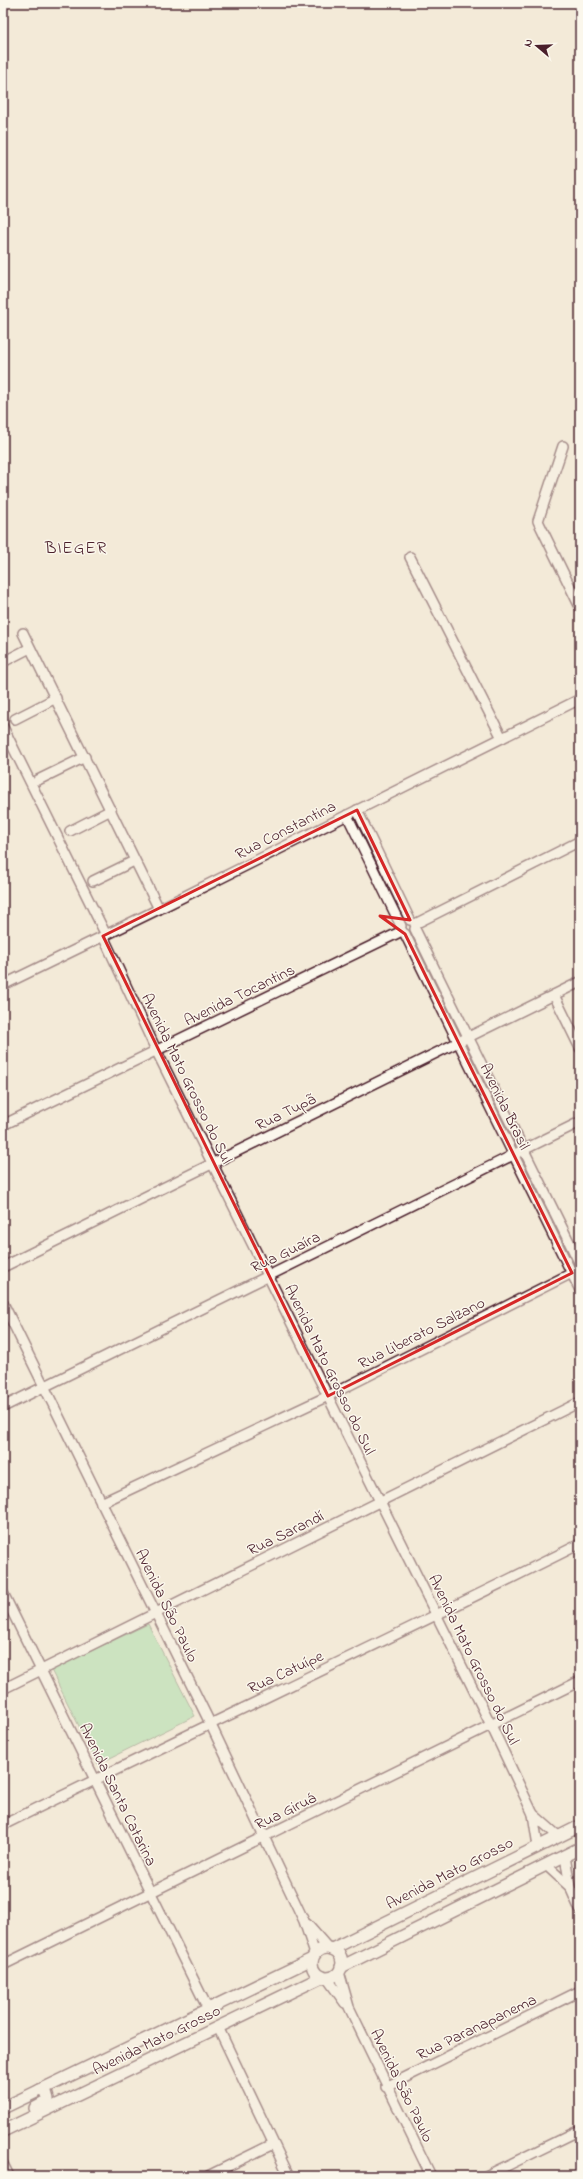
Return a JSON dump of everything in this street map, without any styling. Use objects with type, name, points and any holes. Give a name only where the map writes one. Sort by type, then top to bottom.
[{"type":"main road","name":"Avenida Mato Grosso","points":[[330,1948],[580,1826]]},
{"type":"main road","points":[[340,1970],[341,1958],[330,1948],[320,1949],[314,1956],[313,1970],[325,1978],[580,1848]]},
{"type":"main road","name":"Avenida Mato Grosso","points":[[3,2108],[314,1956]]},
{"type":"main road","name":"Avenida Mato Grosso","points":[[3,2131],[218,2027],[325,1978]]},
{"type":"main road","points":[[13,2126],[21,2114],[46,2102],[48,2095],[45,2091],[40,2090]]},
{"type":"street","points":[[563,446],[538,521],[580,607]]},
{"type":"street","points":[[410,557],[502,738]]},
{"type":"street","points":[[23,633],[111,810],[134,861],[159,909]]},
{"type":"street","points":[[3,662],[30,648]]},
{"type":"street","points":[[15,720],[56,698]]},
{"type":"street","name":"Rua Constantina","points":[[3,985],[502,738],[579,702]]},
{"type":"street","name":"Avenida Mato Grosso do Sul","points":[[3,727],[104,936],[157,1052],[491,1725],[533,1814]]},
{"type":"street","points":[[38,780],[85,757]]},
{"type":"street","points":[[70,831],[111,810]]},
{"type":"street","name":"Avenida Brasil","points":[[357,810],[580,1264]]},
{"type":"street","name":"Avenida Brasil","points":[[347,815],[513,1155],[576,1271],[580,1290]]},
{"type":"street","points":[[414,925],[412,934],[403,930],[404,921],[414,925],[580,841]]},
{"type":"street","points":[[93,882],[134,861]]},
{"type":"street","name":"Avenida Tocantins","points":[[3,1125],[157,1052],[403,930]]},
{"type":"street","name":"Rua Tupã","points":[[3,1267],[580,982]]},
{"type":"street","points":[[554,995],[580,1048]]},
{"type":"street","name":"Rua Guaíra","points":[[3,1407],[580,1122]]},
{"type":"street","name":"Rua Liberato Salzano","points":[[101,1503],[328,1396],[576,1271]]},
{"type":"street","name":"Avenida São Paulo","points":[[3,1303],[210,1723],[304,1922],[314,1956]]},
{"type":"street","name":"Rua Sarandí","points":[[3,1689],[580,1402]]},
{"type":"street","name":"Rua Catuípe","points":[[3,1825],[210,1723],[436,1616],[580,1544]]},
{"type":"street","name":"Avenida Santa Catarina","points":[[3,1593],[208,2009]]},
{"type":"street","name":"Rua Giruá","points":[[3,1965],[580,1682]]},
{"type":"street","points":[[533,1814],[558,1836]]},
{"type":"street","points":[[533,1814],[538,1846]]},
{"type":"street","points":[[565,1856],[570,1887],[580,1910]]},
{"type":"street","points":[[546,1865],[570,1887]]},
{"type":"street","name":"Avenida São Paulo","points":[[304,1922],[330,1948]]},
{"type":"street","name":"Avenida São Paulo","points":[[340,1970],[349,2007],[386,2087],[432,2176]]},
{"type":"street","name":"Avenida São Paulo","points":[[325,1978],[349,2007]]},
{"type":"street","name":"Rua Paranapanema","points":[[386,2087],[580,1991]]},
{"type":"street","points":[[218,2027],[289,2176]]},
{"type":"street","points":[[486,2176],[580,2130]]},
{"type":"street","points":[[208,2176],[273,2144]]},
{"type":"street","points":[[3,2164],[9,2176]]},
{"type":"highlighted area","points":[[357,810],[410,920],[380,916],[405,934],[572,1273],[328,1396],[103,936]]},
{"type":"green space","points":[[148,1624],[195,1716],[98,1764],[51,1670]]},
{"type":"district","name":"BIEGER","points":[[76,547]]}]
